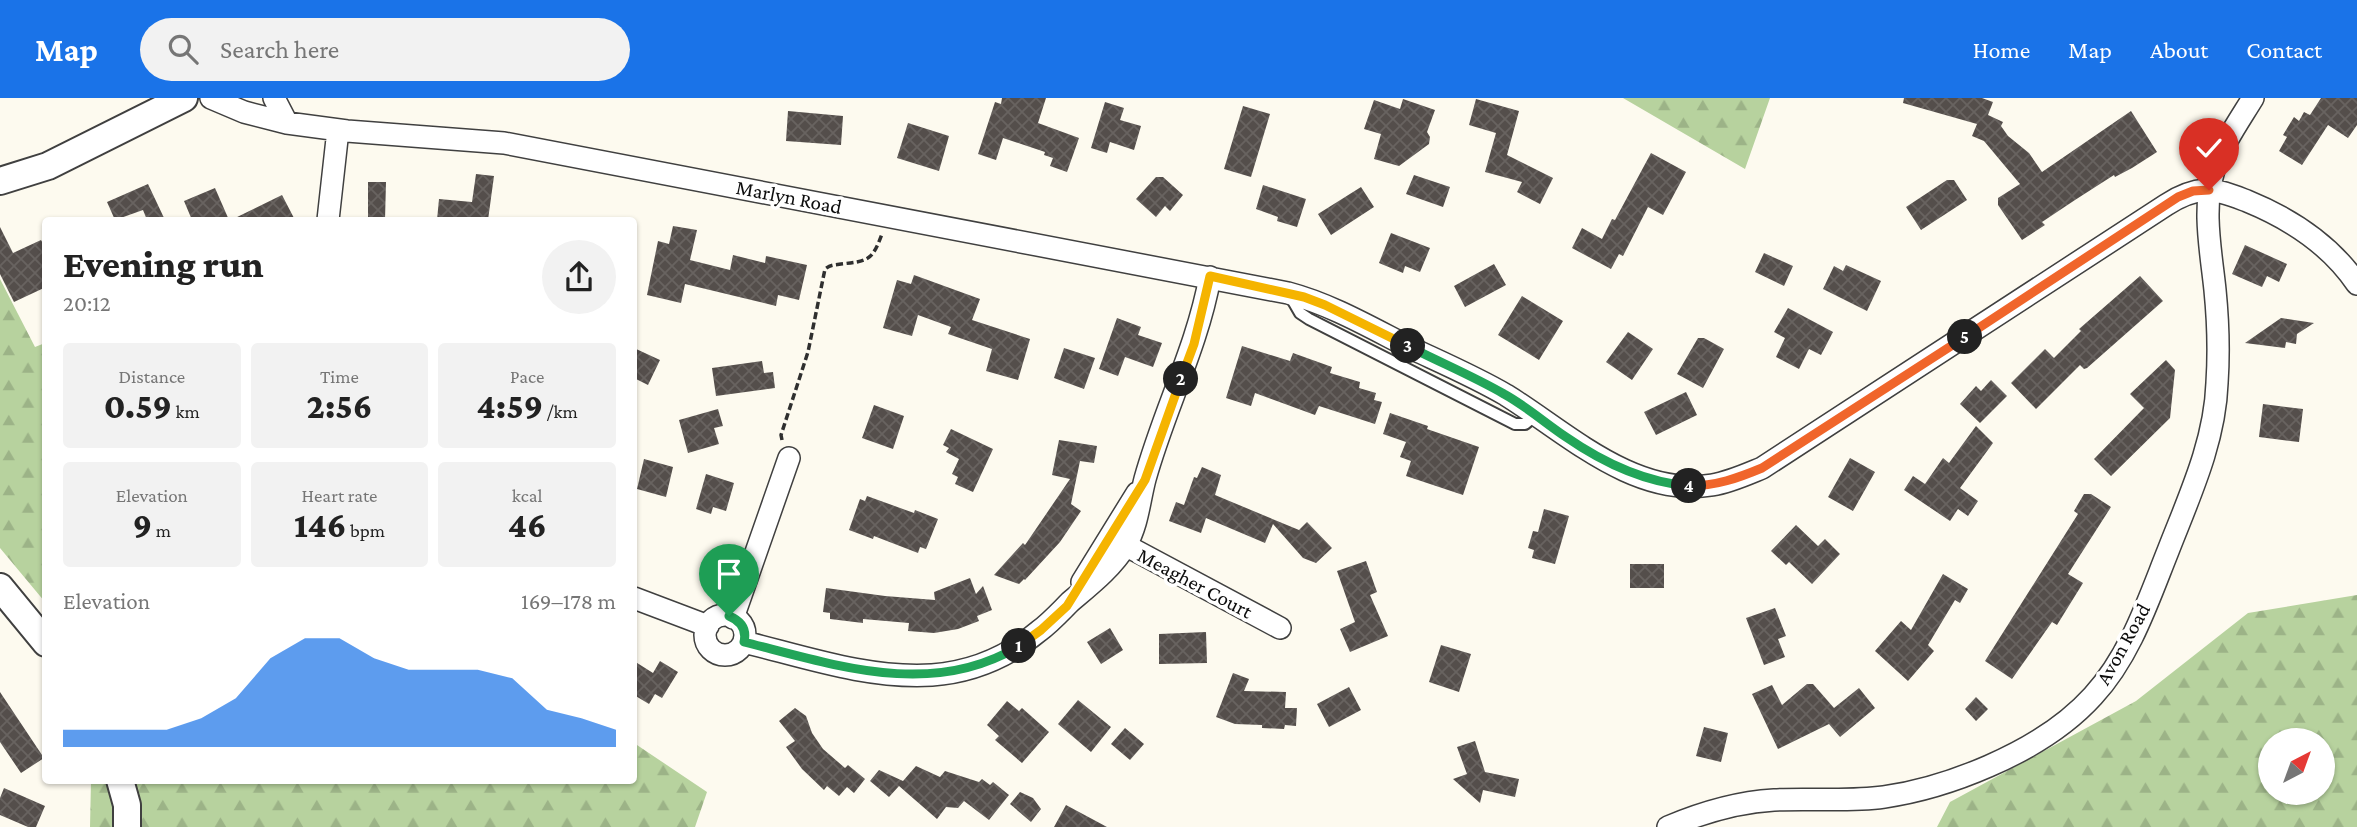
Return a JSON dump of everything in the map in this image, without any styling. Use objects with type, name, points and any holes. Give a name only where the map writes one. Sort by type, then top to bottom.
[{"type":"street","points":[[0,181],[48,166],[184,98]]},
{"type":"street","name":"Marlyn Road","points":[[211,98],[244,112],[287,123],[338,130],[504,143],[1288,293],[1325,305],[1504,394],[1586,451],[1637,475],[1687,486],[1708,486],[1731,481],[1762,468],[2178,197],[2193,191],[2209,190]]},
{"type":"street","points":[[274,98],[287,123]]},
{"type":"street","name":"Avon Road","points":[[1668,827],[1741,804],[1774,800],[1885,797],[1931,786],[1989,767],[2051,734],[2095,695],[2128,645],[2149,598],[2196,481],[2212,424],[2217,384],[2217,338],[2216,295],[2208,217],[2209,190],[2214,169],[2225,145],[2253,98]]},
{"type":"street","points":[[328,217],[338,130]]},
{"type":"street","points":[[2209,190],[2257,205],[2311,234],[2357,284]]},
{"type":"street","points":[[744,642],[857,670],[932,675],[965,670],[993,660],[1041,630],[1067,606],[1118,541],[1145,480],[1194,344],[1210,276]]},
{"type":"street","points":[[733,618],[789,458]]},
{"type":"street","name":"Meagher Court","points":[[1118,541],[1280,628]]},
{"type":"street","points":[[0,587],[42,638]]},
{"type":"street","points":[[637,599],[708,626]]},
{"type":"street","points":[[721,616],[733,618],[743,628],[744,642],[734,653],[720,654],[711,649],[706,641],[708,626],[721,616]]},
{"type":"street","points":[[121,784],[127,805],[127,827]]},
{"type":"path","points":[[789,458],[781,435],[808,352],[825,269],[832,265],[871,258],[880,242],[887,216]]},
{"type":"green space","points":[[1623,98],[1770,98],[1745,169]]},
{"type":"green space","points":[[0,279],[35,347],[42,344],[42,598],[0,548]]},
{"type":"green space","points":[[2357,595],[2357,827],[1937,827],[1950,802],[2136,701],[2248,613]]},
{"type":"green space","points":[[637,745],[707,792],[695,827],[90,827],[91,784],[637,784]]},
{"type":"building","points":[[1002,98],[1046,98],[1038,123],[1079,138],[1067,172],[1050,166],[1053,158],[1044,155],[1045,152],[1003,138],[996,160],[978,154],[995,102],[1001,104]]},
{"type":"building","points":[[1904,98],[1982,98],[1993,102],[1988,115],[2003,122],[2001,126],[2008,136],[2029,153],[2042,172],[2131,111],[2157,152],[2075,200],[2042,222],[2045,225],[2022,240],[1998,205],[1998,198],[2020,184],[1984,141],[1972,136],[1977,124],[1903,103]]},
{"type":"building","points":[[2321,98],[2357,98],[2357,125],[2348,138],[2328,125],[2302,165],[2279,151],[2287,137],[2283,135],[2294,117],[2299,121],[2304,112],[2310,115]]},
{"type":"building","points":[[1403,99],[1435,110],[1427,132],[1430,137],[1429,144],[1399,166],[1374,159],[1381,134],[1364,129],[1374,100],[1400,109]]},
{"type":"building","points":[[1476,99],[1519,111],[1507,155],[1553,178],[1540,204],[1517,192],[1522,182],[1485,172],[1496,133],[1469,125]]},
{"type":"building","points":[[1105,102],[1124,108],[1120,120],[1141,126],[1134,150],[1110,142],[1107,153],[1091,148]]},
{"type":"building","points":[[1243,106],[1270,114],[1251,177],[1224,169]]},
{"type":"building","points":[[788,111],[843,116],[841,145],[786,141]]},
{"type":"building","points":[[908,123],[949,136],[939,171],[897,158]]},
{"type":"building","points":[[1651,153],[1686,172],[1663,215],[1648,207],[1623,256],[1619,254],[1611,269],[1572,248],[1582,228],[1602,239]]},
{"type":"building","points":[[476,174],[494,176],[488,217],[437,217],[439,199],[472,202]]},
{"type":"building","points":[[1414,175],[1450,187],[1443,207],[1406,194]]},
{"type":"building","points":[[1156,177],[1163,177],[1183,195],[1170,211],[1165,206],[1156,217],[1136,199]]},
{"type":"building","points":[[1947,180],[1954,180],[1967,200],[1921,230],[1906,207]]},
{"type":"building","points":[[368,182],[386,182],[385,217],[368,217]]},
{"type":"building","points":[[148,184],[164,217],[146,217],[143,210],[123,217],[114,217],[107,202]]},
{"type":"building","points":[[1263,185],[1306,199],[1297,227],[1277,221],[1278,217],[1256,209]]},
{"type":"building","points":[[1361,187],[1374,207],[1331,235],[1318,214]]},
{"type":"building","points":[[215,188],[228,217],[191,217],[184,201]]},
{"type":"building","points":[[282,195],[293,217],[237,217]]},
{"type":"building","points":[[673,226],[697,230],[690,260],[730,270],[733,255],[765,263],[766,256],[807,265],[799,300],[778,295],[776,306],[685,284],[681,303],[647,295],[658,241],[669,244]]},
{"type":"building","points":[[0,227],[13,253],[41,240],[42,289],[14,302],[0,274]]},
{"type":"building","points":[[1391,233],[1430,248],[1420,272],[1405,266],[1403,273],[1379,263]]},
{"type":"building","points":[[2245,245],[2287,264],[2279,282],[2267,276],[2262,287],[2232,274]]},
{"type":"building","points":[[1764,253],[1793,266],[1784,286],[1755,272]]},
{"type":"building","points":[[1494,264],[1506,285],[1465,307],[1454,286]]},
{"type":"building","points":[[1846,265],[1881,281],[1867,311],[1823,289],[1834,266],[1843,271]]},
{"type":"building","points":[[914,275],[980,299],[972,320],[1030,339],[1018,380],[986,371],[992,349],[948,334],[951,327],[918,315],[912,336],[883,328],[897,280],[911,284]]},
{"type":"building","points":[[2140,276],[2163,301],[2087,368],[2084,369],[2080,365],[2036,409],[2011,383],[2045,349],[2054,358],[2081,331],[2079,329]]},
{"type":"building","points":[[1522,296],[1563,321],[1539,360],[1498,335]]},
{"type":"building","points":[[1788,308],[1833,332],[1821,355],[1809,349],[1799,369],[1776,357],[1785,338],[1774,332]]},
{"type":"building","points":[[1117,318],[1141,327],[1138,335],[1162,343],[1153,367],[1125,357],[1118,376],[1099,369]]},
{"type":"building","points":[[2281,318],[2314,323],[2297,334],[2296,344],[2286,342],[2285,348],[2245,343]]},
{"type":"building","points":[[1628,332],[1653,349],[1632,380],[1606,362]]},
{"type":"building","points":[[1698,338],[1704,338],[1724,349],[1703,388],[1677,374]]},
{"type":"building","points":[[1242,346],[1290,361],[1293,353],[1332,367],[1330,373],[1360,382],[1359,388],[1376,393],[1374,400],[1382,402],[1375,424],[1319,406],[1315,415],[1255,393],[1251,406],[1226,398]]},
{"type":"building","points":[[1064,348],[1095,358],[1084,389],[1054,378]]},
{"type":"building","points":[[637,349],[660,360],[648,385],[637,380]]},
{"type":"building","points":[[2166,360],[2175,370],[2170,418],[2111,476],[2094,459],[2144,408],[2130,394]]},
{"type":"building","points":[[762,361],[764,373],[773,372],[775,388],[716,396],[712,368]]},
{"type":"building","points":[[1991,380],[2007,396],[1980,423],[1960,404],[1976,386],[1981,391]]},
{"type":"building","points":[[1686,392],[1697,415],[1656,435],[1644,412]]},
{"type":"building","points":[[2263,404],[2303,409],[2299,442],[2259,437]]},
{"type":"building","points":[[874,405],[904,416],[893,449],[862,438]]},
{"type":"building","points":[[718,409],[723,426],[714,428],[719,444],[688,453],[679,420]]},
{"type":"building","points":[[1390,413],[1479,447],[1463,495],[1406,476],[1411,461],[1400,457],[1406,442],[1383,434]]},
{"type":"building","points":[[1976,426],[1993,443],[1960,488],[1978,501],[1968,516],[1958,509],[1950,521],[1904,490],[1913,476],[1925,484],[1943,458],[1949,463]]},
{"type":"building","points":[[951,429],[993,449],[973,492],[955,484],[958,477],[952,474],[959,459],[946,452],[949,448],[943,445]]},
{"type":"building","points":[[1059,440],[1097,446],[1094,463],[1080,461],[1071,504],[1081,511],[1060,542],[1025,580],[1019,584],[994,575],[1023,543],[1025,545],[1070,479],[1052,475]]},
{"type":"building","points":[[1850,458],[1875,472],[1853,511],[1828,497]]},
{"type":"building","points":[[644,459],[673,467],[666,497],[637,489]]},
{"type":"building","points":[[1202,467],[1221,475],[1215,495],[1299,530],[1307,522],[1332,548],[1316,563],[1303,558],[1273,524],[1265,543],[1206,518],[1201,533],[1169,521],[1176,502],[1184,505],[1194,477],[1197,478]]},
{"type":"building","points":[[706,474],[734,483],[726,511],[713,507],[711,514],[696,509]]},
{"type":"building","points":[[2084,494],[2091,494],[2111,507],[2068,574],[2083,583],[2057,625],[2052,622],[2012,679],[1985,661],[2078,514],[2074,511]]},
{"type":"building","points":[[867,496],[938,519],[926,549],[920,547],[918,553],[874,536],[873,539],[849,530],[860,499],[865,501]]},
{"type":"building","points":[[1544,509],[1569,516],[1555,564],[1532,558],[1534,550],[1528,548],[1533,531],[1538,532]]},
{"type":"building","points":[[1796,525],[1818,546],[1825,539],[1840,554],[1812,584],[1789,562],[1786,565],[1771,551]]},
{"type":"building","points":[[1366,561],[1377,592],[1370,595],[1388,636],[1350,652],[1340,629],[1355,622],[1337,571]]},
{"type":"building","points":[[1630,564],[1664,564],[1664,588],[1630,588]]},
{"type":"building","points":[[1943,574],[1968,589],[1960,603],[1955,600],[1928,645],[1934,651],[1908,681],[1875,651],[1901,621],[1911,630]]},
{"type":"building","points":[[970,578],[976,594],[983,586],[992,610],[977,616],[979,621],[958,629],[934,633],[908,631],[909,623],[863,619],[863,623],[830,619],[830,613],[823,612],[826,588],[935,600],[934,592]]},
{"type":"building","points":[[1775,608],[1786,636],[1778,639],[1785,657],[1764,665],[1746,618]]},
{"type":"building","points":[[1110,628],[1123,650],[1101,664],[1087,642]]},
{"type":"building","points":[[1206,632],[1207,663],[1159,664],[1159,634]]},
{"type":"building","points":[[1441,645],[1471,654],[1459,692],[1429,682]]},
{"type":"building","points":[[660,661],[678,672],[662,698],[655,694],[649,704],[637,697],[637,663],[653,673]]},
{"type":"building","points":[[1233,673],[1249,679],[1244,691],[1286,692],[1285,708],[1297,708],[1296,726],[1285,725],[1284,729],[1262,728],[1262,725],[1235,724],[1216,717]]},
{"type":"building","points":[[1807,684],[1813,684],[1834,708],[1859,688],[1875,708],[1840,737],[1829,724],[1778,749],[1752,694],[1772,685],[1782,705]]},
{"type":"building","points":[[1349,687],[1361,710],[1329,727],[1317,704]]},
{"type":"building","points":[[0,692],[42,755],[42,759],[21,773],[0,742]]},
{"type":"building","points":[[1976,697],[1988,709],[1976,721],[1965,709]]},
{"type":"building","points":[[1078,700],[1111,727],[1091,752],[1058,724]]},
{"type":"building","points":[[1007,701],[1019,711],[1022,708],[1049,732],[1022,763],[995,740],[999,736],[987,725]]},
{"type":"building","points":[[795,708],[806,716],[812,733],[823,749],[845,768],[848,765],[865,779],[854,793],[847,787],[839,796],[827,786],[824,790],[802,769],[786,747],[795,741],[779,721]]},
{"type":"building","points":[[1704,727],[1728,733],[1721,762],[1696,756]]},
{"type":"building","points":[[1125,728],[1144,744],[1130,760],[1111,744]]},
{"type":"building","points":[[1475,741],[1485,772],[1519,779],[1515,797],[1483,790],[1480,803],[1453,779],[1467,774],[1457,747]]},
{"type":"building","points":[[916,766],[940,777],[945,771],[979,782],[982,779],[990,785],[993,782],[1009,795],[989,820],[964,801],[958,808],[946,807],[937,819],[899,786],[889,797],[870,781],[879,770],[903,781]]},
{"type":"building","points":[[4,788],[45,806],[36,827],[28,827],[0,815],[0,798]]},
{"type":"building","points":[[1020,792],[1033,798],[1041,809],[1031,822],[1010,804]]},
{"type":"building","points":[[1066,805],[1107,827],[1054,827]]},
{"type":"route","points":[[729,616],[738,620],[743,628],[744,642],[857,670],[932,675],[965,670],[993,660],[1017,647],[1067,606],[1145,480],[1194,344],[1207,298],[1210,276],[1304,297],[1325,305],[1504,394],[1563,436],[1607,462],[1665,483],[1708,486],[1731,481],[1762,468],[2178,197],[2193,191],[2209,190]]}]
